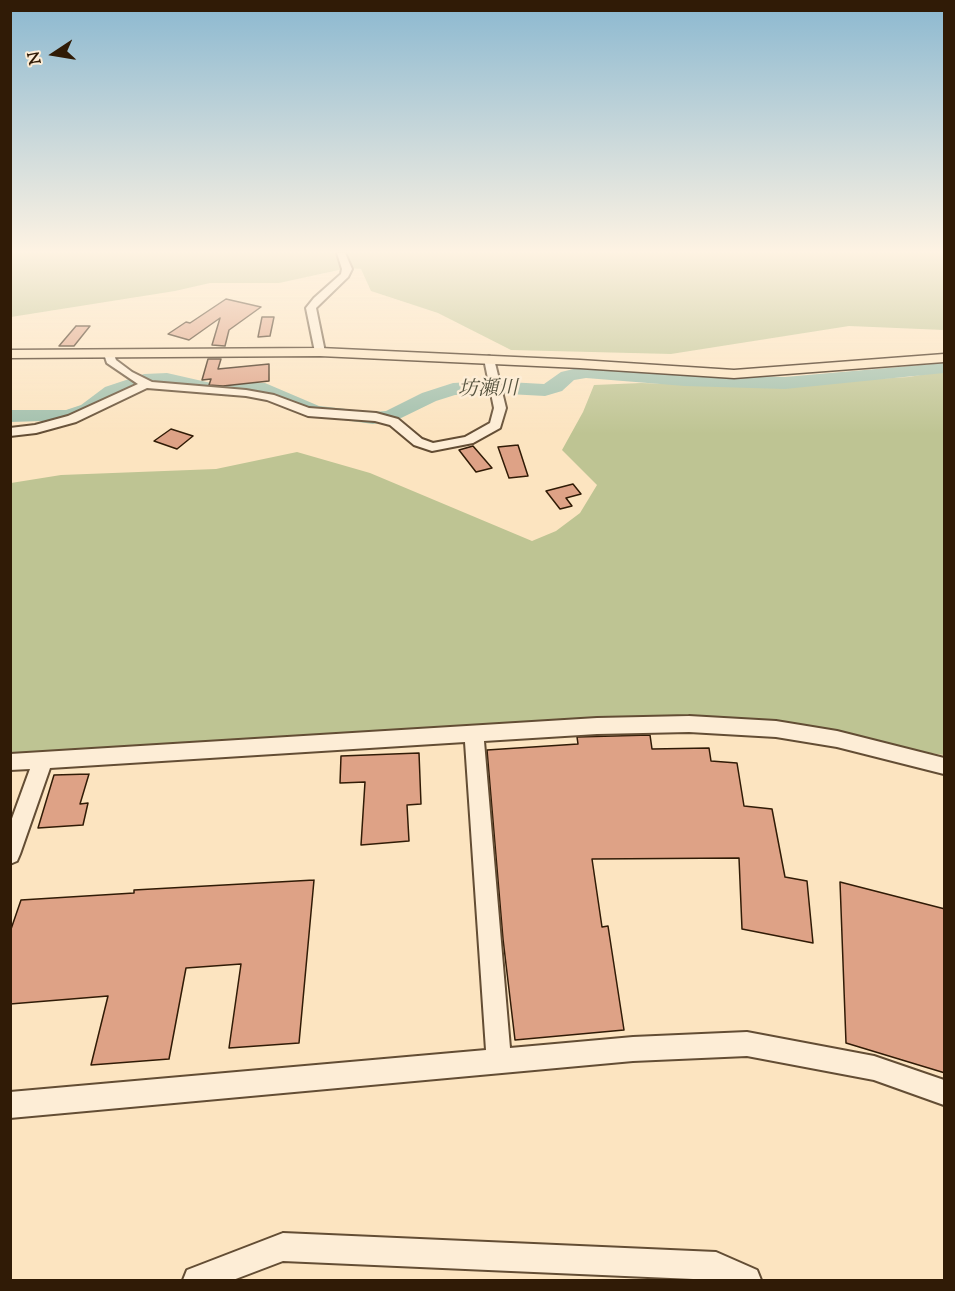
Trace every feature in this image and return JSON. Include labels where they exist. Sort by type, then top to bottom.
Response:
[{"type":"main road","points":[[10,354],[320,352],[734,374],[945,358]]},
{"type":"street","points":[[312,313],[320,352]]},
{"type":"street","points":[[109,354],[111,361],[146,384],[180,389],[254,394],[270,397],[308,412],[376,417],[394,422],[423,445],[440,447],[469,440],[487,432],[499,420],[498,392],[489,360]]},
{"type":"street","points":[[10,432],[36,429],[72,419],[146,384]]},
{"type":"street","points":[[10,762],[474,734],[690,724],[754,728],[837,740],[945,766]]},
{"type":"street","points":[[474,734],[499,1061]]},
{"type":"street","points":[[10,854],[43,760]]},
{"type":"street","points":[[10,1105],[633,1049],[747,1044],[874,1068],[945,1093]]},
{"type":"street","points":[[197,1281],[283,1247],[716,1266],[747,1281]]},
{"type":"green space","points":[[11,313],[35,313],[11,317]]},
{"type":"green space","points":[[438,313],[944,313],[944,330],[849,326],[671,354],[511,350]]},
{"type":"green space","points":[[944,371],[944,755],[822,737],[711,725],[11,762],[11,483],[61,475],[216,469],[297,452],[370,473],[532,541],[556,531],[580,513],[597,485],[562,450],[583,412],[594,385],[641,383],[788,388],[825,382],[909,377]]},
{"type":"building","points":[[205,313],[252,313],[229,330],[225,346],[212,345],[220,318],[189,340],[168,334],[186,322],[190,323]]},
{"type":"building","points":[[262,317],[274,317],[270,336],[258,337]]},
{"type":"building","points":[[76,326],[90,326],[74,346],[59,346]]},
{"type":"building","points":[[208,359],[221,359],[218,369],[269,364],[269,381],[223,386],[209,385],[211,379],[202,380]]},
{"type":"building","points":[[171,429],[193,436],[177,449],[154,441]]},
{"type":"building","points":[[518,445],[528,476],[509,478],[498,447]]},
{"type":"building","points":[[473,446],[492,468],[476,472],[459,450]]},
{"type":"building","points":[[573,484],[581,494],[566,498],[572,506],[560,509],[546,491]]},
{"type":"building","points":[[650,735],[652,749],[709,748],[711,761],[737,763],[744,806],[772,809],[785,877],[807,881],[813,943],[742,929],[739,858],[592,859],[602,927],[608,926],[624,1030],[515,1040],[503,939],[487,750],[578,744],[577,737]]},
{"type":"building","points":[[419,753],[421,804],[407,805],[409,841],[361,845],[365,782],[340,783],[341,756]]},
{"type":"building","points":[[89,774],[80,804],[88,803],[83,825],[38,828],[54,775]]},
{"type":"building","points":[[314,880],[299,1043],[229,1048],[241,964],[186,968],[169,1059],[91,1065],[108,996],[10,1004],[10,932],[21,900],[134,893],[134,890]]},
{"type":"building","points":[[840,882],[945,909],[945,1073],[846,1043]]},
{"type":"waterway","name":"坊瀬川","points":[[10,416],[68,416],[88,409],[112,391],[144,380],[167,379],[211,389],[265,389],[315,411],[373,418],[390,416],[429,397],[453,389],[490,387],[545,390],[555,387],[568,376],[586,372],[685,380],[785,383],[944,368]]}]
